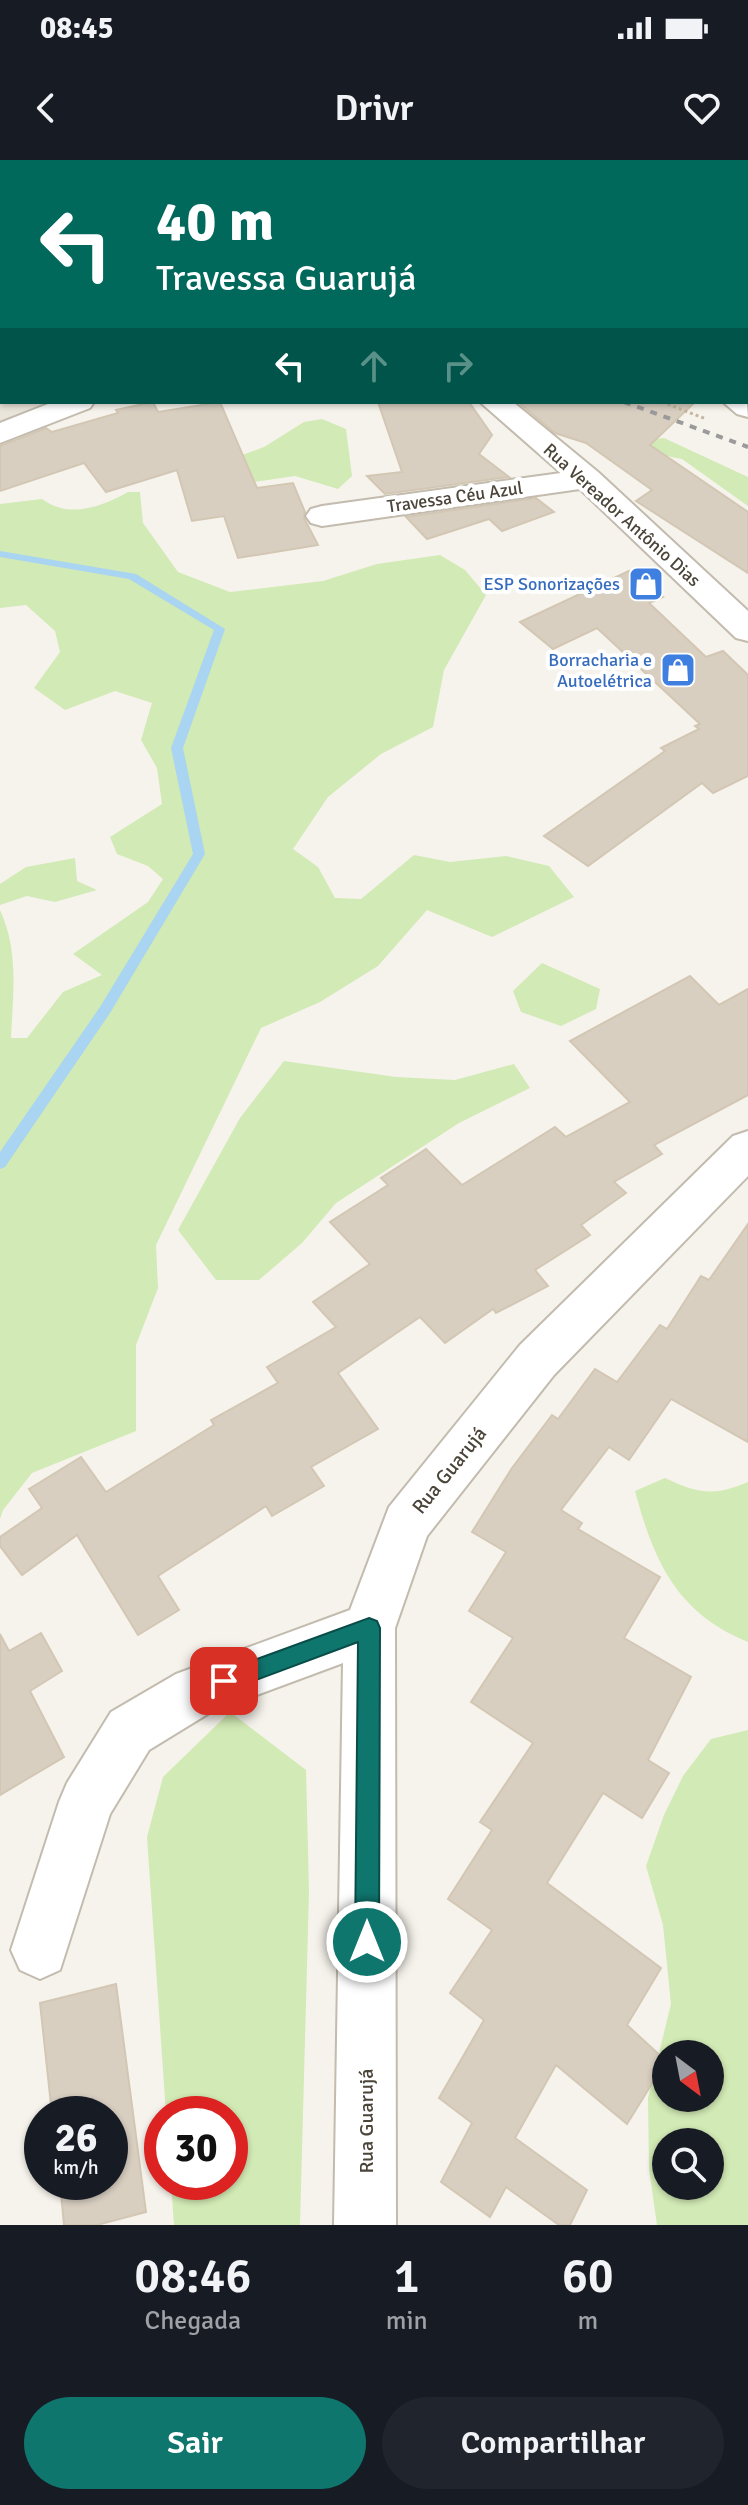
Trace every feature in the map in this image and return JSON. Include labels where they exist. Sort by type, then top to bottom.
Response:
[{"type":"street","points":[[0,434],[74,404]]},
{"type":"street","name":"Rua Vereador Antônio Dias","points":[[497,404],[587,479],[748,630]]},
{"type":"street","name":"Travessa Céu Azul","points":[[322,516],[587,479]]},
{"type":"street","name":"Rua Guarujá","points":[[365,2225],[369,1628],[407,1523],[537,1360],[748,1148]]},
{"type":"street","points":[[40,1950],[86,1802],[130,1731],[195,1692],[369,1628]]},
{"type":"shaded area","points":[[0,404],[74,404],[0,434]]},
{"type":"green space","points":[[322,419],[346,429],[352,476],[338,489],[295,476],[214,488],[220,463],[264,447],[304,422]]},
{"type":"green space","points":[[664,438],[748,477],[748,506],[682,459],[661,455],[619,466],[606,458],[642,441]]},
{"type":"green space","points":[[128,492],[140,492],[143,523],[178,572],[230,592],[323,581],[377,564],[440,555],[465,570],[486,595],[444,670],[433,727],[381,754],[328,797],[293,849],[318,867],[335,898],[361,899],[414,855],[450,862],[506,856],[549,866],[574,897],[492,937],[427,910],[378,966],[320,1002],[261,1028],[156,1245],[158,1288],[136,1345],[136,1431],[32,1473],[3,1510],[0,1519],[0,910],[12,957],[11,1038],[27,1038],[63,992],[102,975],[73,954],[148,902],[163,879],[148,866],[117,854],[110,837],[162,804],[157,768],[141,740],[152,703],[115,691],[65,710],[34,688],[60,652],[55,631],[26,605],[0,608],[0,504],[42,499],[63,508],[85,509]]},
{"type":"green space","points":[[75,858],[77,881],[97,890],[55,902],[27,896],[0,905],[0,884],[26,867]]},
{"type":"green space","points":[[542,963],[600,989],[596,1009],[561,1026],[521,1012],[513,991]]},
{"type":"green space","points":[[284,1061],[396,1077],[455,1080],[514,1064],[530,1088],[459,1123],[336,1203],[302,1243],[259,1280],[216,1280],[178,1230],[240,1118]]},
{"type":"green space","points":[[665,1478],[705,1491],[725,1490],[748,1482],[748,1642],[703,1616],[686,1600],[660,1562],[635,1491]]},
{"type":"green space","points":[[230,1712],[306,1770],[309,1891],[300,2225],[174,2225],[172,2200],[248,2200],[248,2096],[165,2096],[147,1837],[163,1777]]},
{"type":"green space","points":[[748,1730],[748,2225],[657,2225],[653,2200],[724,2200],[724,2128],[652,2128],[652,2190],[649,2169],[648,2098],[652,2082],[652,2112],[724,2112],[724,2040],[662,2040],[671,2004],[663,1925],[646,1866],[664,1815],[683,1776],[711,1739]]},
{"type":"building","points":[[144,404],[154,404],[158,412],[221,404],[257,488],[293,483],[305,512],[304,518],[318,545],[238,558],[224,516],[192,521],[177,470],[106,492],[84,463],[0,491],[0,446],[46,428],[52,432],[118,413],[116,410]]},
{"type":"building","points":[[379,404],[470,404],[492,435],[479,454],[509,477],[385,494],[367,476],[402,472]]},
{"type":"building","points":[[520,404],[693,404],[650,445],[748,512],[748,573],[636,501],[652,490],[586,443],[555,433]]},
{"type":"building","points":[[536,498],[554,512],[502,531],[489,519],[427,539],[406,517]]},
{"type":"building","points":[[629,571],[663,597],[649,603],[706,657],[723,651],[748,675],[748,776],[713,793],[702,783],[588,866],[544,836],[665,751],[661,748],[699,729],[695,726],[700,724],[597,628],[553,649],[520,622]]},
{"type":"building","points":[[690,976],[719,1005],[748,989],[748,1095],[654,1145],[662,1154],[614,1182],[626,1193],[581,1225],[590,1235],[535,1270],[548,1286],[496,1313],[493,1309],[445,1343],[420,1317],[338,1373],[378,1429],[311,1467],[324,1486],[272,1516],[266,1506],[158,1576],[179,1610],[138,1635],[77,1535],[22,1575],[0,1546],[0,1537],[42,1508],[29,1489],[81,1457],[106,1492],[214,1425],[211,1420],[278,1383],[267,1367],[336,1327],[313,1302],[370,1264],[330,1222],[388,1185],[381,1178],[426,1149],[462,1185],[555,1127],[566,1137],[630,1102],[570,1041]]},
{"type":"building","points":[[748,1224],[748,1442],[671,1399],[629,1460],[609,1447],[561,1510],[582,1523],[578,1529],[660,1577],[624,1638],[691,1677],[648,1760],[669,1773],[642,1818],[603,1793],[547,1883],[661,1968],[627,2025],[652,2048],[652,2084],[627,2124],[556,2065],[515,2138],[587,2190],[570,2225],[559,2225],[506,2187],[490,2217],[441,2182],[472,2123],[439,2098],[484,2020],[450,1993],[492,1930],[448,1899],[492,1830],[480,1822],[533,1743],[471,1702],[513,1638],[469,1611],[506,1552],[472,1532],[512,1468],[552,1415],[558,1419],[595,1369],[617,1382],[660,1325],[667,1329],[701,1276],[709,1280]]},
{"type":"building","points":[[41,1633],[62,1671],[30,1691],[64,1757],[0,1795],[0,1634],[9,1651]]},
{"type":"building","points":[[116,1984],[146,2212],[97,2225],[64,2225],[62,2200],[128,2200],[128,2096],[50,2096],[40,2003]]},
{"type":"waterway","points":[[0,554],[132,576],[220,629],[177,748],[199,854],[105,1010],[0,1163]]},
{"type":"railway","points":[[630,404],[748,447]]},
{"type":"place","name":"ESP Sonorizações","points":[[646,584]]},
{"type":"place","name":"Borracharia e Autoelétrica","points":[[678,670]]},
{"type":"route","points":[[224,1681],[369,1628],[367,1942]]}]
